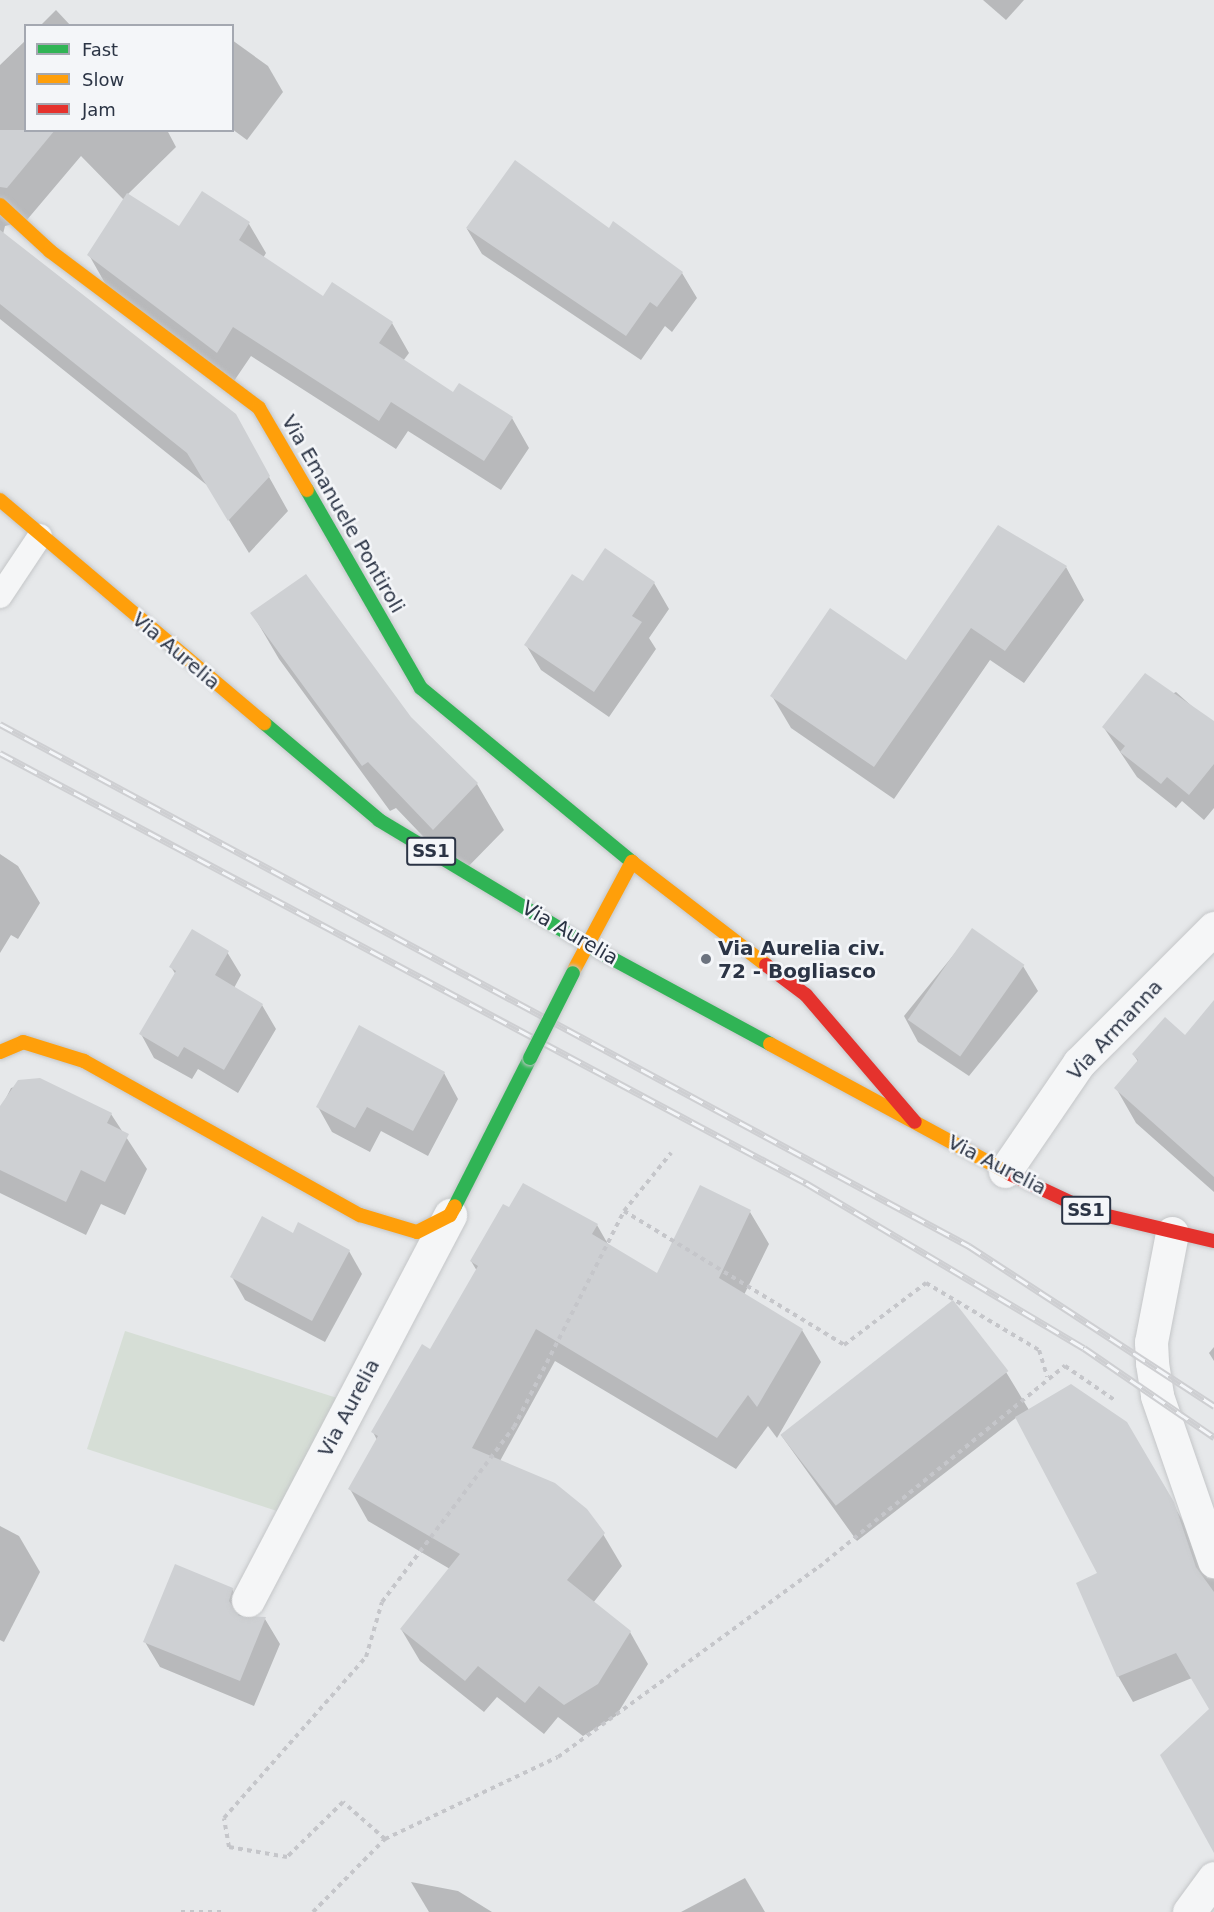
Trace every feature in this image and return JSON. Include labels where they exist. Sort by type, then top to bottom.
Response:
[{"type":"street","name":"Via Emanuele Pontiroli","points":[[0,205],[50,251],[259,408],[421,688],[632,862],[806,995],[916,1123]]},
{"type":"street","name":"Via Aurelia","points":[[0,500],[378,819],[587,945],[1005,1171],[1091,1212],[1172,1233],[1214,1241]]},
{"type":"street","points":[[587,945],[632,862]]},
{"type":"street","name":"Via Armanna","points":[[1005,1171],[1078,1063],[1214,928]]},
{"type":"street","name":"Via Aurelia","points":[[248,1600],[450,1215],[587,945]]},
{"type":"street","points":[[0,1052],[23,1042],[84,1061],[360,1215],[417,1232],[450,1215]]},
{"type":"street","points":[[1172,1233],[1150,1342],[1152,1363],[1157,1396],[1214,1561]]},
{"type":"street","points":[[1189,1912],[1214,1878]]},
{"type":"lane","points":[[0,596],[40,536]]},
{"type":"path","points":[[385,1839],[343,1802],[287,1857],[229,1847],[224,1818],[366,1657],[382,1602],[514,1427],[624,1211],[671,1153]]},
{"type":"path","points":[[624,1211],[844,1345],[926,1283],[1040,1350],[1047,1377]]},
{"type":"path","points":[[313,1912],[385,1839],[558,1757],[819,1567],[1047,1377],[1065,1366],[1123,1405]]},
{"type":"path","points":[[181,1912],[224,1912]]},
{"type":"shaded area","points":[[125,1331],[350,1402],[283,1513],[87,1449]]},
{"type":"building","points":[[0,130],[53,132],[7,188],[0,187]]},
{"type":"building","points":[[515,160],[609,228],[613,221],[683,272],[657,307],[650,302],[626,336],[466,228]]},
{"type":"building","points":[[202,191],[250,222],[239,240],[323,296],[332,282],[393,322],[379,343],[453,392],[459,383],[513,417],[484,461],[391,402],[379,421],[233,327],[217,353],[87,255],[127,193],[179,226]]},
{"type":"building","points":[[0,230],[236,414],[270,476],[228,521],[187,453],[0,304]]},
{"type":"building","points":[[998,525],[1067,566],[1005,651],[971,628],[874,767],[770,696],[830,608],[906,660]]},
{"type":"building","points":[[605,548],[655,582],[632,616],[642,622],[594,692],[524,645],[572,574],[583,581]]},
{"type":"building","points":[[306,574],[411,717],[478,783],[433,830],[368,762],[362,766],[250,613]]},
{"type":"building","points":[[1145,673],[1214,721],[1214,764],[1189,795],[1167,777],[1161,784],[1120,752],[1125,746],[1102,727]]},
{"type":"building","points":[[972,928],[1024,965],[960,1056],[908,1020]]},
{"type":"building","points":[[192,929],[229,951],[215,975],[263,1004],[224,1070],[184,1047],[178,1057],[139,1034],[176,971],[169,967]]},
{"type":"building","points":[[1214,1000],[1214,1177],[1114,1088],[1138,1060],[1132,1054],[1165,1017],[1185,1035]]},
{"type":"building","points":[[359,1025],[445,1072],[413,1131],[367,1107],[355,1128],[316,1107]]},
{"type":"building","points":[[40,1078],[112,1113],[107,1123],[129,1134],[105,1182],[81,1170],[66,1202],[0,1170],[0,1106],[18,1080]]},
{"type":"building","points":[[523,1183],[598,1224],[592,1234],[657,1273],[700,1185],[751,1210],[719,1278],[803,1329],[757,1407],[748,1395],[717,1438],[536,1329],[472,1448],[555,1483],[587,1509],[605,1533],[567,1580],[631,1631],[598,1684],[564,1705],[539,1686],[525,1703],[478,1666],[465,1681],[400,1629],[460,1554],[348,1489],[378,1436],[371,1432],[422,1344],[430,1349],[478,1266],[470,1261],[503,1204],[509,1207]]},
{"type":"building","points":[[262,1216],[293,1233],[298,1222],[350,1250],[312,1321],[230,1277]]},
{"type":"building","points":[[953,1300],[1008,1371],[836,1506],[780,1435]]},
{"type":"building","points":[[1071,1384],[1127,1422],[1174,1502],[1196,1567],[1214,1592],[1214,1853],[1160,1755],[1209,1709],[1176,1653],[1117,1677],[1076,1583],[1097,1573],[1015,1417]]},
{"type":"building","points":[[175,1564],[233,1588],[229,1601],[239,1616],[266,1617],[240,1681],[143,1642]]},
{"type":"railway","points":[[0,724],[969,1246],[1214,1406]]},
{"type":"railway","points":[[0,753],[806,1183],[1084,1348],[1214,1437]]},
{"type":"traffic: fast","points":[[307,490],[421,688],[632,862]]},
{"type":"traffic: fast","points":[[264,723],[379,820],[587,945],[770,1044]]},
{"type":"traffic: fast","points":[[530,1058],[573,973]]},
{"type":"traffic: fast","points":[[455,1206],[530,1058]]},
{"type":"traffic: slow","points":[[0,205],[50,251],[259,408],[307,490]]},
{"type":"traffic: slow","points":[[0,500],[264,723]]},
{"type":"traffic: slow","points":[[574,970],[632,862],[766,965]]},
{"type":"traffic: slow","points":[[0,1052],[23,1042],[84,1061],[360,1215],[417,1232],[450,1215],[455,1206]]},
{"type":"traffic: slow","points":[[770,1044],[1010,1174]]},
{"type":"traffic: jam","points":[[766,965],[806,995],[915,1122]]},
{"type":"traffic: jam","points":[[1010,1174],[1091,1212],[1214,1241]]},
{"type":"place","name":"Via Aurelia civ. 72 - Bogliasco","points":[[706,959]]}]
